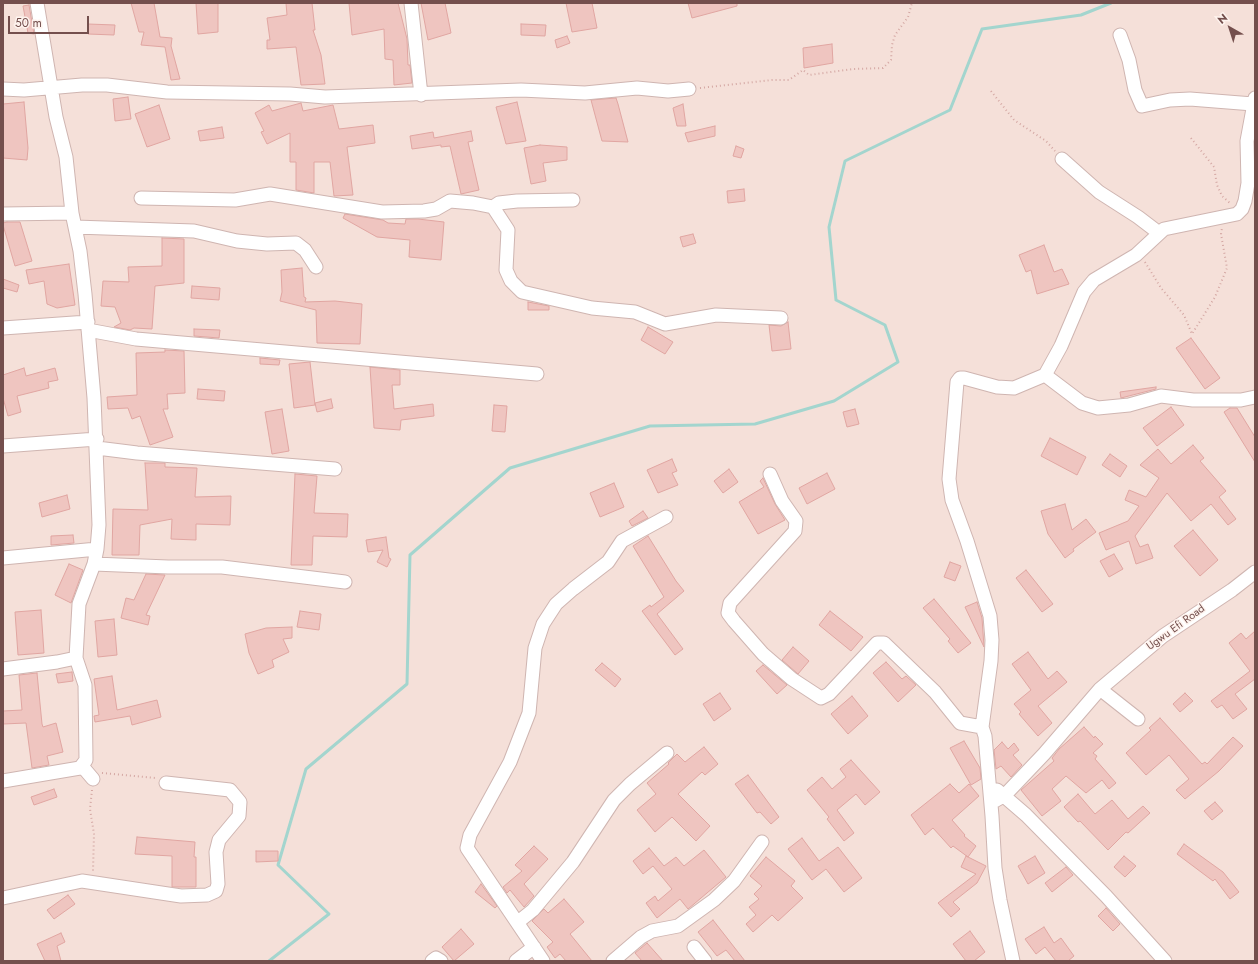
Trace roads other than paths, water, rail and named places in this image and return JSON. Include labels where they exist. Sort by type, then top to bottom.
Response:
[{"type":"street","points":[[3,781],[80,768],[86,760],[85,686],[76,658],[79,604],[94,564],[97,549],[99,518],[97,444],[88,326],[80,251],[72,213],[66,157],[51,88],[37,3]]},
{"type":"street","points":[[411,3],[421,95]]},
{"type":"street","points":[[1013,961],[995,868],[985,736],[982,728],[986,708],[992,640],[989,610],[950,492],[949,474],[956,387],[958,380],[964,378],[990,386],[1014,388],[1045,375],[1061,346],[1088,287],[1102,274],[1139,252],[1159,233],[1169,228],[1225,217],[1239,212],[1245,201],[1251,175],[1247,141],[1254,101],[1190,99],[1170,100],[1142,106],[1135,90],[1130,60],[1120,36]]},
{"type":"street","points":[[3,89],[24,90],[82,85],[107,85],[167,92],[290,94],[325,97],[421,95],[521,90],[585,93],[637,88],[668,91],[689,89]]},
{"type":"street","points":[[1062,159],[1099,192],[1138,217],[1159,233]]},
{"type":"street","points":[[141,198],[235,200],[270,194],[373,211],[424,211],[436,209],[450,201],[492,207],[499,203],[517,201],[573,200]]},
{"type":"street","points":[[492,207],[508,230],[506,270],[511,281],[522,292],[592,308],[635,312],[665,324],[716,315],[781,318]]},
{"type":"street","points":[[3,214],[72,213]]},
{"type":"street","points":[[75,227],[194,231],[237,241],[267,244],[296,243],[305,250],[316,267]]},
{"type":"street","points":[[3,328],[88,326],[136,339],[537,374]]},
{"type":"street","points":[[1045,375],[1082,403],[1098,408],[1136,403],[1161,396],[1193,400],[1242,400],[1255,397]]},
{"type":"street","points":[[3,446],[97,444],[136,453],[335,469]]},
{"type":"street","points":[[770,474],[782,501],[796,521],[795,531],[730,603],[728,613],[734,622],[763,654],[792,679],[821,698],[829,694],[877,643],[884,643],[935,692],[960,723],[982,728]]},
{"type":"street","points":[[543,961],[467,848],[470,835],[510,762],[529,713],[535,648],[543,624],[556,604],[608,562],[622,541],[666,517]]},
{"type":"street","points":[[3,558],[97,549]]},
{"type":"street","points":[[94,564],[222,567],[345,582]]},
{"type":"street","name":"Ugwu Efi Road","points":[[991,803],[1005,795],[1059,738],[1100,689],[1157,641],[1232,590],[1255,572]]},
{"type":"street","points":[[3,669],[76,658]]},
{"type":"street","points":[[1100,689],[1138,719]]},
{"type":"street","points":[[518,922],[533,910],[568,867],[614,800],[630,784],[667,753]]},
{"type":"street","points":[[82,766],[93,779]]},
{"type":"street","points":[[989,782],[1005,795],[1106,896],[1165,961]]},
{"type":"street","points":[[3,898],[82,881],[181,896],[207,895],[216,891],[218,884],[216,852],[219,840],[239,816],[240,802],[230,790],[166,783]]},
{"type":"street","points":[[613,961],[641,936],[652,931],[678,926],[714,900],[734,881],[762,842]]},
{"type":"street","points":[[516,961],[534,947]]},
{"type":"street","points":[[694,947],[705,961]]},
{"type":"street","points":[[432,961],[436,958],[441,961]]},
{"type":"waterway","points":[[269,961],[329,914],[278,865],[306,769],[407,684],[410,555],[510,468],[650,426],[755,424],[834,401],[898,362],[885,325],[836,300],[829,227],[845,161],[950,110],[982,29],[1081,15],[1111,3]]}]
